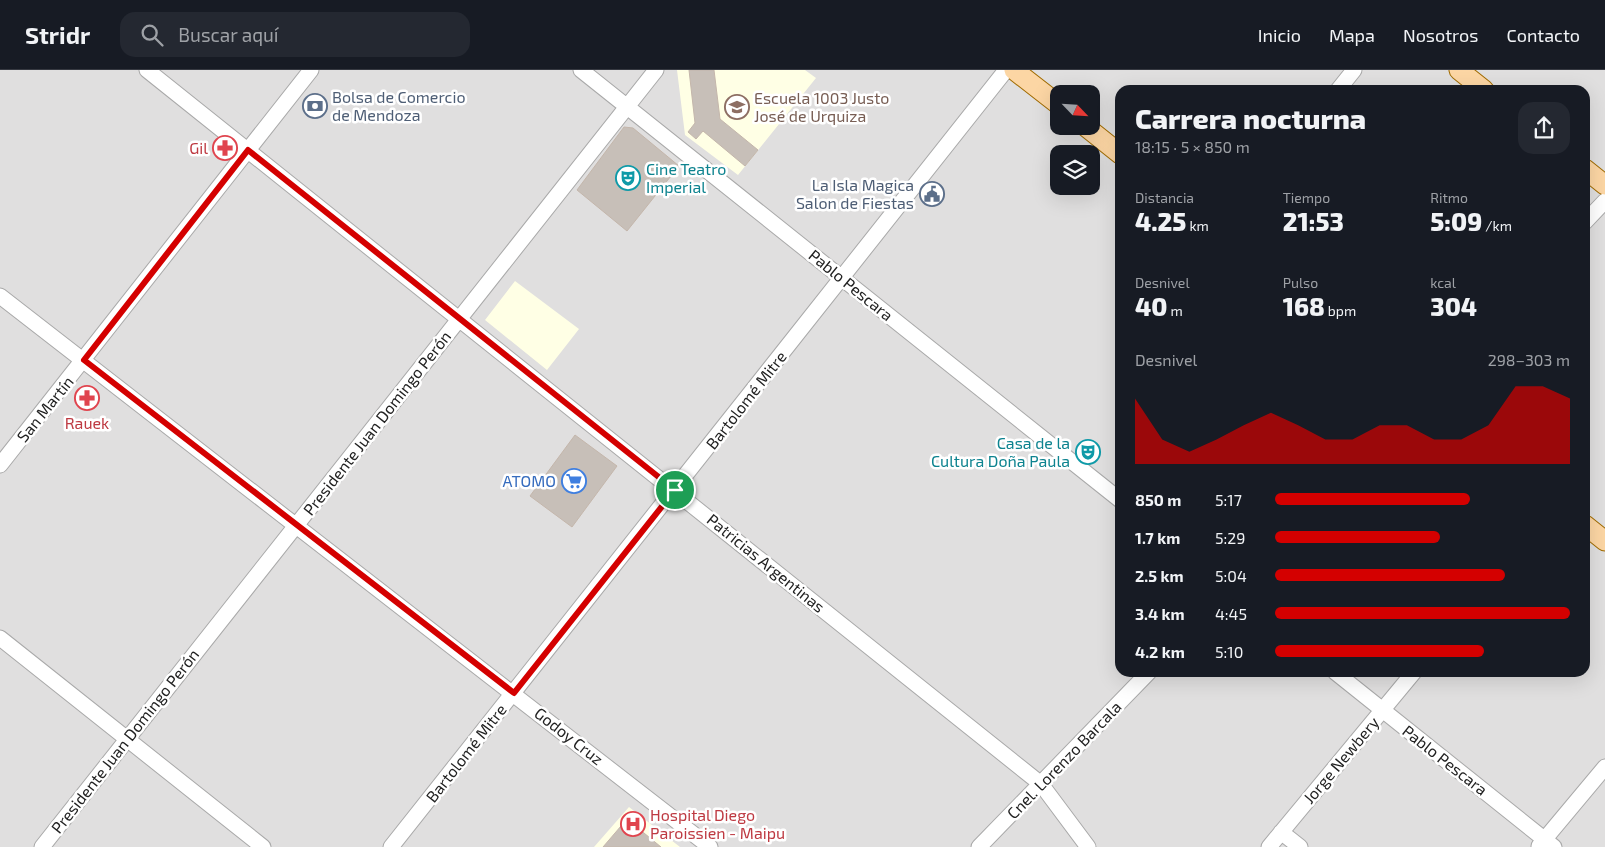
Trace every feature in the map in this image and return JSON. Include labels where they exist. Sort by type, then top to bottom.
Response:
[{"type":"main road","points":[[1014,70],[1050,98]]},
{"type":"main road","points":[[1459,70],[1478,85]]},
{"type":"main road","points":[[1096,135],[1115,150]]},
{"type":"main road","points":[[1590,173],[1605,185]]},
{"type":"main road","points":[[1590,529],[1605,541]]},
{"type":"street","name":"Patricias Argentinas","points":[[147,70],[675,490],[1040,784],[1088,847]]},
{"type":"street","name":"San Martín","points":[[0,466],[311,70]]},
{"type":"street","name":"Pablo Pescara","points":[[581,70],[1115,496]]},
{"type":"street","name":"Presidente Juan Domingo Perón","points":[[42,847],[126,738],[656,70]]},
{"type":"street","name":"Bartolomé Mitre","points":[[391,847],[1006,70]]},
{"type":"street","points":[[1342,85],[1354,70]]},
{"type":"street","points":[[1590,217],[1605,201]]},
{"type":"street","name":"Godoy Cruz","points":[[0,296],[710,847]]},
{"type":"street","points":[[0,638],[263,847]]},
{"type":"street","name":"Cnel. Lorenzo Barcala","points":[[979,847],[1144,677]]},
{"type":"street","name":"Pablo Pescara","points":[[1341,677],[1546,844]]},
{"type":"street","name":"Jorge Newbery","points":[[1269,847],[1410,677]]},
{"type":"street","points":[[1546,844],[1605,767]]},
{"type":"street","points":[[1281,832],[1300,847]]},
{"type":"shaded area","points":[[0,70],[1605,70],[1605,847],[0,847]]},
{"type":"shaded area","name":"Escuela 1003 Justo José de Urquiza","points":[[677,70],[805,70],[816,78],[738,175],[685,135]]},
{"type":"shaded area","points":[[515,281],[579,329],[547,370],[485,320]]},
{"type":"shaded area","name":"Hospital Diego Paroissien - Maipu","points":[[629,807],[680,847],[594,847]]},
{"type":"building","points":[[689,70],[714,70],[720,119],[758,150],[745,166],[703,131],[696,139],[688,132],[695,123]]},
{"type":"building","name":"Cine Teatro Imperial","points":[[624,127],[633,128],[679,166],[627,231],[577,190]]},
{"type":"building","name":"ATOMO","points":[[575,435],[617,466],[572,527],[530,496]]},
{"type":"building","points":[[627,819],[661,847],[603,847]]},
{"type":"place","name":"Bolsa de Comercio de Mendoza","points":[[315,106]]},
{"type":"place","name":"Escuela 1003 Justo José de Urquiza","points":[[737,107]]},
{"type":"place","name":"Gil","points":[[225,148]]},
{"type":"place","name":"Cine Teatro Imperial","points":[[628,178]]},
{"type":"place","name":"La Isla Magica Salon de Fiestas","points":[[932,194]]},
{"type":"place","name":"Rauek","points":[[87,398]]},
{"type":"place","name":"Casa de la Cultura Doña Paula","points":[[1088,452]]},
{"type":"place","name":"ATOMO","points":[[574,481]]},
{"type":"place","name":"Hospital Diego Paroissien - Maipu","points":[[633,824]]},
{"type":"route","points":[[248,150],[675,490],[514,693],[84,360],[248,150]]}]
